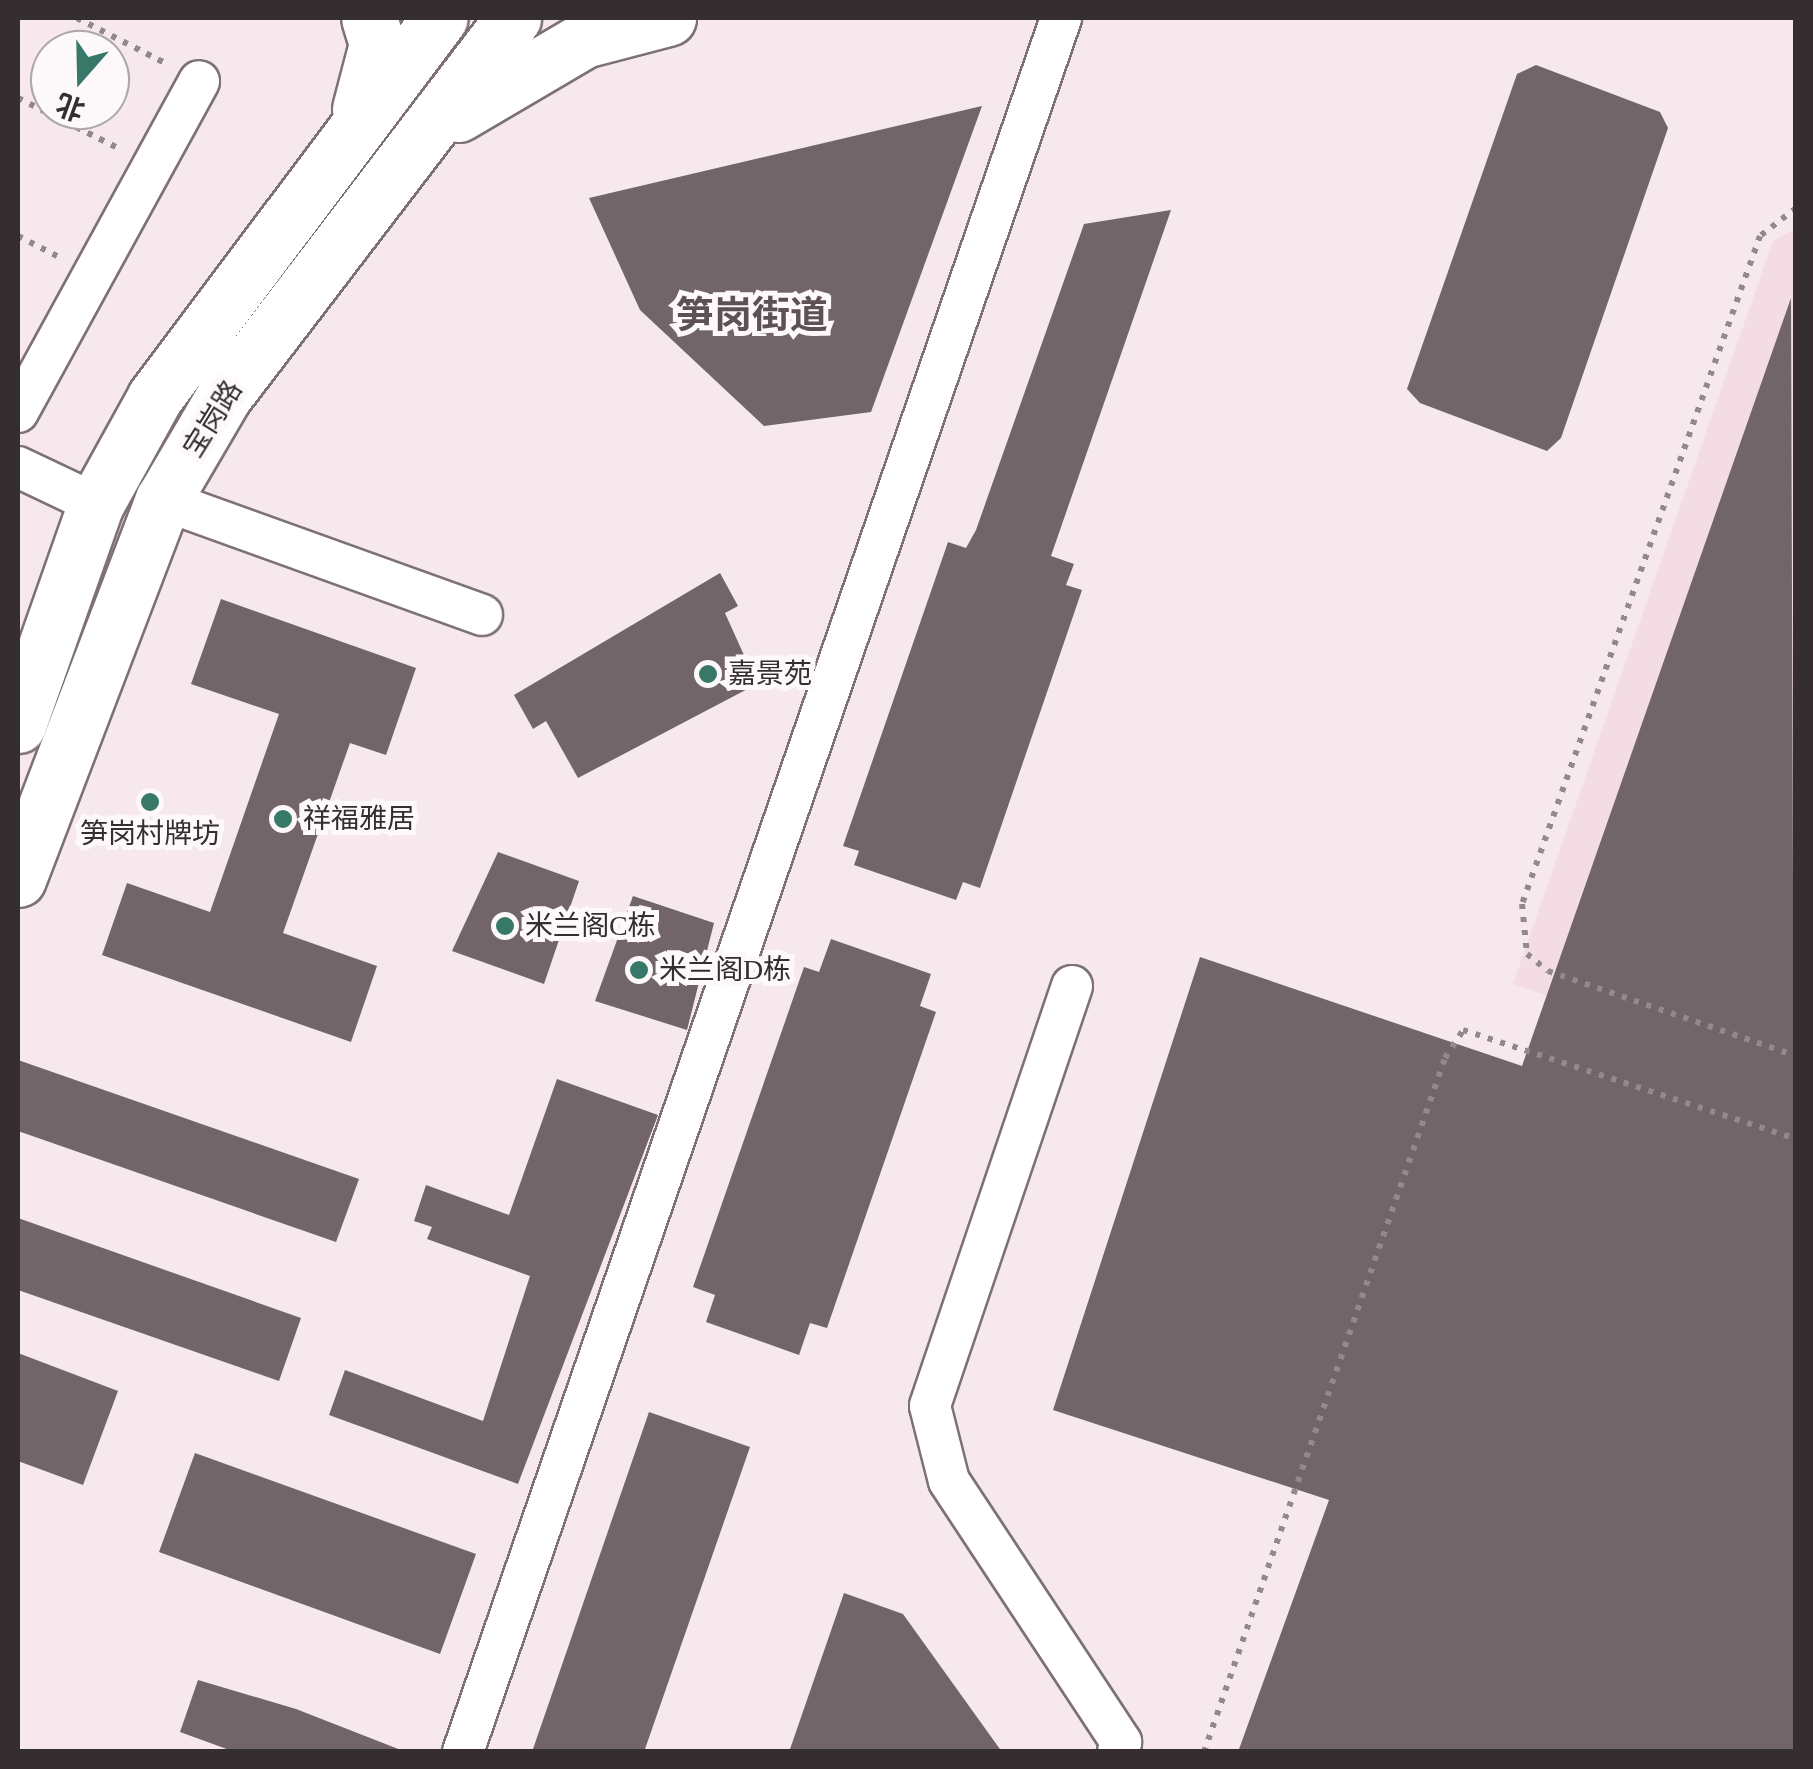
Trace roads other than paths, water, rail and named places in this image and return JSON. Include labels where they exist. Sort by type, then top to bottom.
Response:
[{"type":"main road","points":[[352,131],[377,44],[369,18]]},
{"type":"main road","name":"宝岗路","points":[[18,725],[96,504],[156,396],[440,18]]},
{"type":"main road","name":"宝岗路","points":[[18,880],[163,500],[224,396],[513,18]]},
{"type":"main road","points":[[412,148],[511,75],[584,40],[668,18]]},
{"type":"street","points":[[463,1752],[1061,18]]},
{"type":"street","points":[[18,412],[199,81]]},
{"type":"street","points":[[18,467],[96,504]]},
{"type":"street","points":[[163,500],[482,615]]},
{"type":"street","points":[[1072,986],[930,1406],[949,1482],[1125,1748]]},
{"type":"place","name":"嘉景苑","points":[[708,674]]},
{"type":"place","name":"笋岗村牌坊","points":[[150,802]]},
{"type":"place","name":"祥福雅居","points":[[283,819]]},
{"type":"place","name":"米兰阁C栋","points":[[505,926]]},
{"type":"place","name":"米兰阁D栋","points":[[639,970]]},
{"type":"district","name":"笋岗街道","points":[[752,316]]}]
